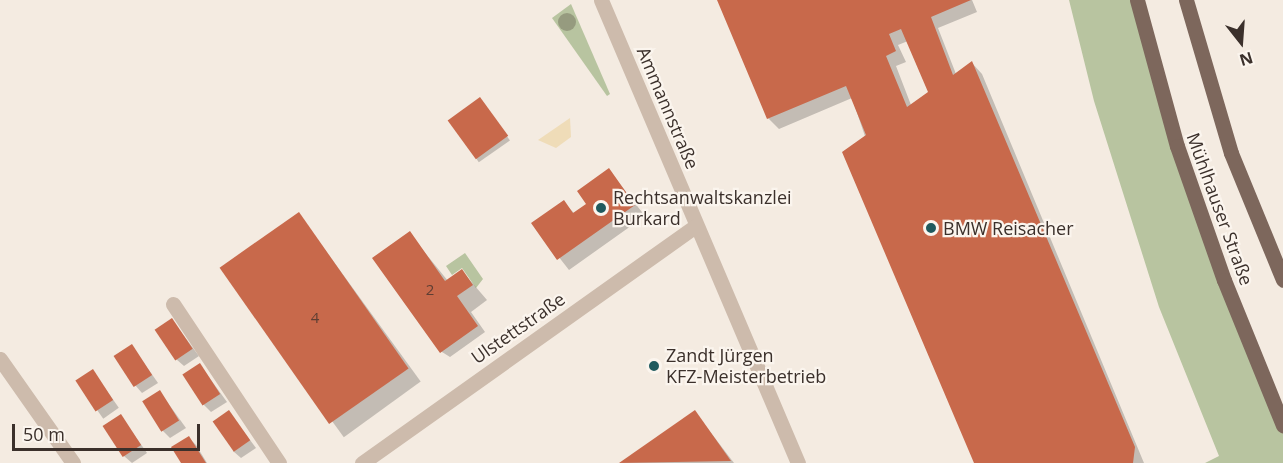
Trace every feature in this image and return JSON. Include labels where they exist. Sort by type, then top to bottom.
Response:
[{"type":"main road","name":"Mühlhauser Straße","points":[[1137,0],[1177,147],[1224,280],[1283,425]]},
{"type":"main road","name":"Mühlhauser Straße","points":[[1186,0],[1231,153],[1283,280]]},
{"type":"street","name":"Ammannstraße","points":[[601,0],[798,463]]},
{"type":"street","name":"Ulstettstraße","points":[[362,463],[696,226]]},
{"type":"street","points":[[173,304],[279,463]]},
{"type":"street","points":[[0,358],[73,463]]},
{"type":"green space","points":[[1069,0],[1137,0],[1163,105],[1283,425],[1283,463],[1205,463],[1219,456],[1159,307],[1094,101]]},
{"type":"green space","points":[[571,4],[610,94],[607,96],[552,18]]},
{"type":"green space","points":[[465,253],[483,279],[476,288],[462,268],[452,275],[446,266]]},
{"type":"sand","points":[[570,118],[571,137],[556,148],[538,140]]},
{"type":"building","points":[[717,0],[971,0],[931,17],[953,75],[972,61],[1135,447],[1133,463],[974,463],[842,152],[866,135],[846,86],[767,119]],"holes":[[[901,29],[928,92],[907,107],[886,56],[896,51],[889,34]]]},
{"type":"building","points":[[480,97],[508,136],[476,159],[448,121]]},
{"type":"building","points":[[609,168],[635,205],[557,260],[531,223],[564,200],[573,213],[586,204],[577,191]]},
{"type":"building","points":[[299,212],[409,368],[329,424],[220,268]]},
{"type":"building","points":[[410,231],[445,281],[462,269],[473,285],[457,296],[478,326],[440,353],[372,258]]},
{"type":"building","points":[[172,318],[193,349],[175,360],[155,330]]},
{"type":"building","points":[[132,344],[152,375],[134,387],[114,356]]},
{"type":"building","points":[[200,363],[220,394],[203,405],[182,374]]},
{"type":"building","points":[[93,369],[113,400],[96,411],[75,380]]},
{"type":"building","points":[[160,390],[179,421],[161,432],[142,401]]},
{"type":"building","points":[[229,410],[250,440],[234,452],[213,421]]},
{"type":"building","points":[[695,410],[731,461],[619,463]]},
{"type":"building","points":[[121,414],[141,445],[123,457],[103,426]]},
{"type":"building","points":[[189,436],[206,463],[181,463],[171,447]]},
{"type":"place","name":"Rechtsanwaltskanzlei Burkard","points":[[601,208]]},
{"type":"place","name":"BMW Reisacher","points":[[931,228]]},
{"type":"place","name":"Zandt Jürgen KFZ-Meisterbetrieb","points":[[654,366]]}]
